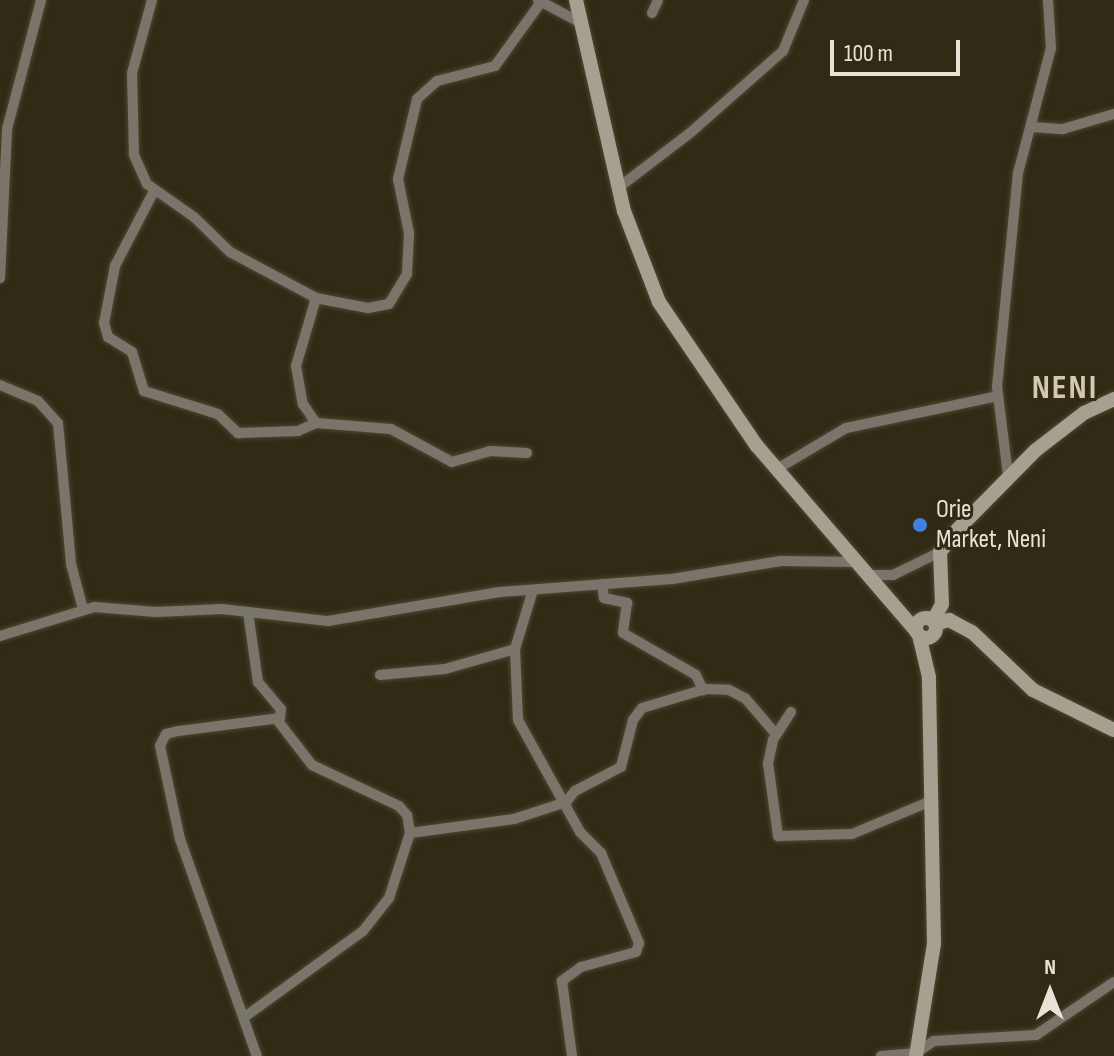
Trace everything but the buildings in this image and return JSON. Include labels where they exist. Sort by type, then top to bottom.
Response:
[{"type":"street","points":[[0,278],[7,129],[41,0]]},
{"type":"street","points":[[152,0],[132,73],[134,155],[154,191],[194,217],[230,252],[316,298],[368,308],[396,298],[410,254],[398,179],[417,99],[437,81],[495,66],[540,1],[579,22]]},
{"type":"street","points":[[576,0],[618,188],[659,302],[698,364],[777,469],[902,610],[927,627]]},
{"type":"street","points":[[652,13],[658,0]]},
{"type":"street","points":[[618,188],[690,133],[783,51],[804,0]]},
{"type":"street","points":[[1008,475],[998,396],[1018,173],[1051,48],[1048,0]]},
{"type":"street","points":[[1032,127],[1063,129],[1114,114]]},
{"type":"street","points":[[154,191],[115,266],[104,323],[108,337],[132,352],[144,391],[218,414],[238,433],[298,431],[316,423],[391,429],[452,462],[490,451],[527,453]]},
{"type":"street","points":[[316,298],[296,366],[303,404],[316,423]]},
{"type":"street","points":[[0,385],[38,401],[58,423],[71,564],[83,609]]},
{"type":"street","points":[[777,469],[846,428],[998,396]]},
{"type":"street","points":[[873,575],[893,575],[940,552],[1008,475],[1061,430],[1114,399]]},
{"type":"street","points":[[916,1055],[934,944],[927,627],[942,604],[940,552]]},
{"type":"street","points":[[0,636],[33,630],[83,609],[248,612],[328,621],[500,592],[532,593],[672,579],[781,561],[861,562]]},
{"type":"street","points":[[602,584],[604,598],[627,603],[623,633],[696,675],[703,690]]},
{"type":"street","points":[[532,593],[515,649],[522,730],[566,802],[580,832],[601,853],[639,943],[636,952],[581,967],[562,981],[572,1056]]},
{"type":"street","points":[[248,612],[258,682],[281,709],[278,721]]},
{"type":"street","points":[[927,627],[949,620],[972,632],[1033,690],[1114,730]]},
{"type":"street","points":[[380,675],[445,669],[515,649]]},
{"type":"street","points":[[410,833],[514,819],[566,802],[575,791],[621,767],[633,720],[642,708],[703,690],[729,690],[745,698],[776,734]]},
{"type":"street","points":[[791,712],[776,734],[768,763],[778,836],[852,834],[931,801]]},
{"type":"street","points":[[246,1016],[363,931],[389,898],[410,833],[407,815],[399,806],[312,765],[278,721]]},
{"type":"street","points":[[257,1056],[246,1016],[180,839],[160,746],[166,734],[178,731],[278,721]]},
{"type":"street","points":[[881,1056],[916,1055],[934,1041],[1036,1035],[1114,982]]},
{"type":"place","name":"Orie Market, Neni","points":[[920,525]]},
{"type":"district","name":"NENI","points":[[1065,388]]}]
